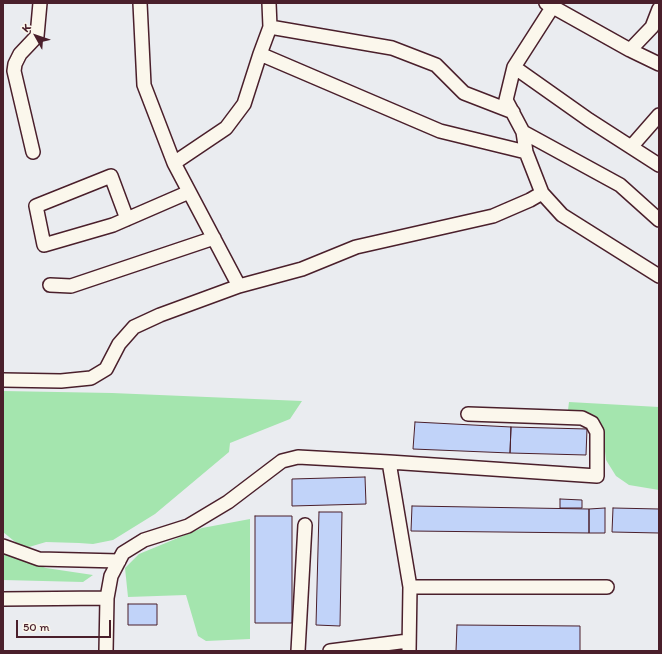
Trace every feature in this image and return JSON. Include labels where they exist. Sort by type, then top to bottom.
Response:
[{"type":"street","points":[[33,152],[14,71],[15,64],[20,54],[36,36],[40,3]]},
{"type":"street","points":[[140,3],[144,85],[174,163],[239,286]]},
{"type":"street","points":[[174,163],[226,128],[244,104],[270,27],[269,3]]},
{"type":"street","points":[[659,64],[630,50],[551,4],[514,67],[506,100],[523,132],[526,152],[542,193],[562,215],[659,276]]},
{"type":"street","points":[[630,50],[652,27],[659,9]]},
{"type":"street","points":[[270,27],[392,48],[436,65],[464,93],[513,112]]},
{"type":"street","points":[[260,54],[440,131],[526,152]]},
{"type":"street","points":[[514,67],[589,120],[659,165]]},
{"type":"street","points":[[631,147],[659,115]]},
{"type":"street","points":[[523,132],[620,185],[659,220]]},
{"type":"street","points":[[127,218],[111,176],[36,206],[44,245],[113,225],[189,192]]},
{"type":"street","points":[[3,380],[61,381],[91,378],[106,369],[120,344],[134,327],[160,315],[239,286],[302,269],[356,247],[493,216],[530,200],[542,193]]},
{"type":"street","points":[[50,285],[71,286],[214,238]]},
{"type":"street","points":[[106,651],[107,598],[110,576],[123,553],[144,540],[188,526],[228,502],[282,461],[298,457],[597,476],[597,432],[592,423],[582,418],[468,414]]},
{"type":"street","points":[[330,651],[408,646],[410,586],[389,462]]},
{"type":"street","points":[[298,651],[305,525]]},
{"type":"street","points":[[3,546],[39,559],[119,561]]},
{"type":"street","points":[[410,586],[607,587]]},
{"type":"street","points":[[3,599],[107,598]]},
{"type":"green space","points":[[3,391],[112,393],[302,401],[290,419],[230,443],[229,452],[155,514],[113,540],[93,544],[46,542],[29,547],[19,545],[3,532]]},
{"type":"green space","points":[[569,402],[659,407],[659,490],[629,485],[616,476],[606,460],[602,425],[594,415],[568,410]]},
{"type":"green space","points":[[250,519],[250,639],[206,641],[198,636],[186,595],[128,597],[125,568],[139,554],[202,528]]},
{"type":"green space","points":[[3,553],[46,568],[93,575],[83,582],[3,580]]},
{"type":"building","points":[[415,422],[511,427],[510,453],[413,449]]},
{"type":"building","points":[[511,427],[587,429],[586,455],[510,453]]},
{"type":"building","points":[[365,477],[366,504],[292,506],[292,479]]},
{"type":"building","points":[[560,499],[582,500],[582,508],[560,508]]},
{"type":"building","points":[[412,506],[589,509],[589,533],[411,531]]},
{"type":"building","points":[[605,508],[605,533],[589,533],[589,509]]},
{"type":"building","points":[[613,508],[659,509],[659,533],[612,532]]},
{"type":"building","points":[[319,512],[342,512],[340,626],[316,625]]},
{"type":"building","points":[[255,516],[292,516],[292,623],[255,623]]},
{"type":"building","points":[[128,604],[157,604],[157,625],[128,625]]},
{"type":"building","points":[[457,625],[580,626],[580,651],[456,651]]}]
